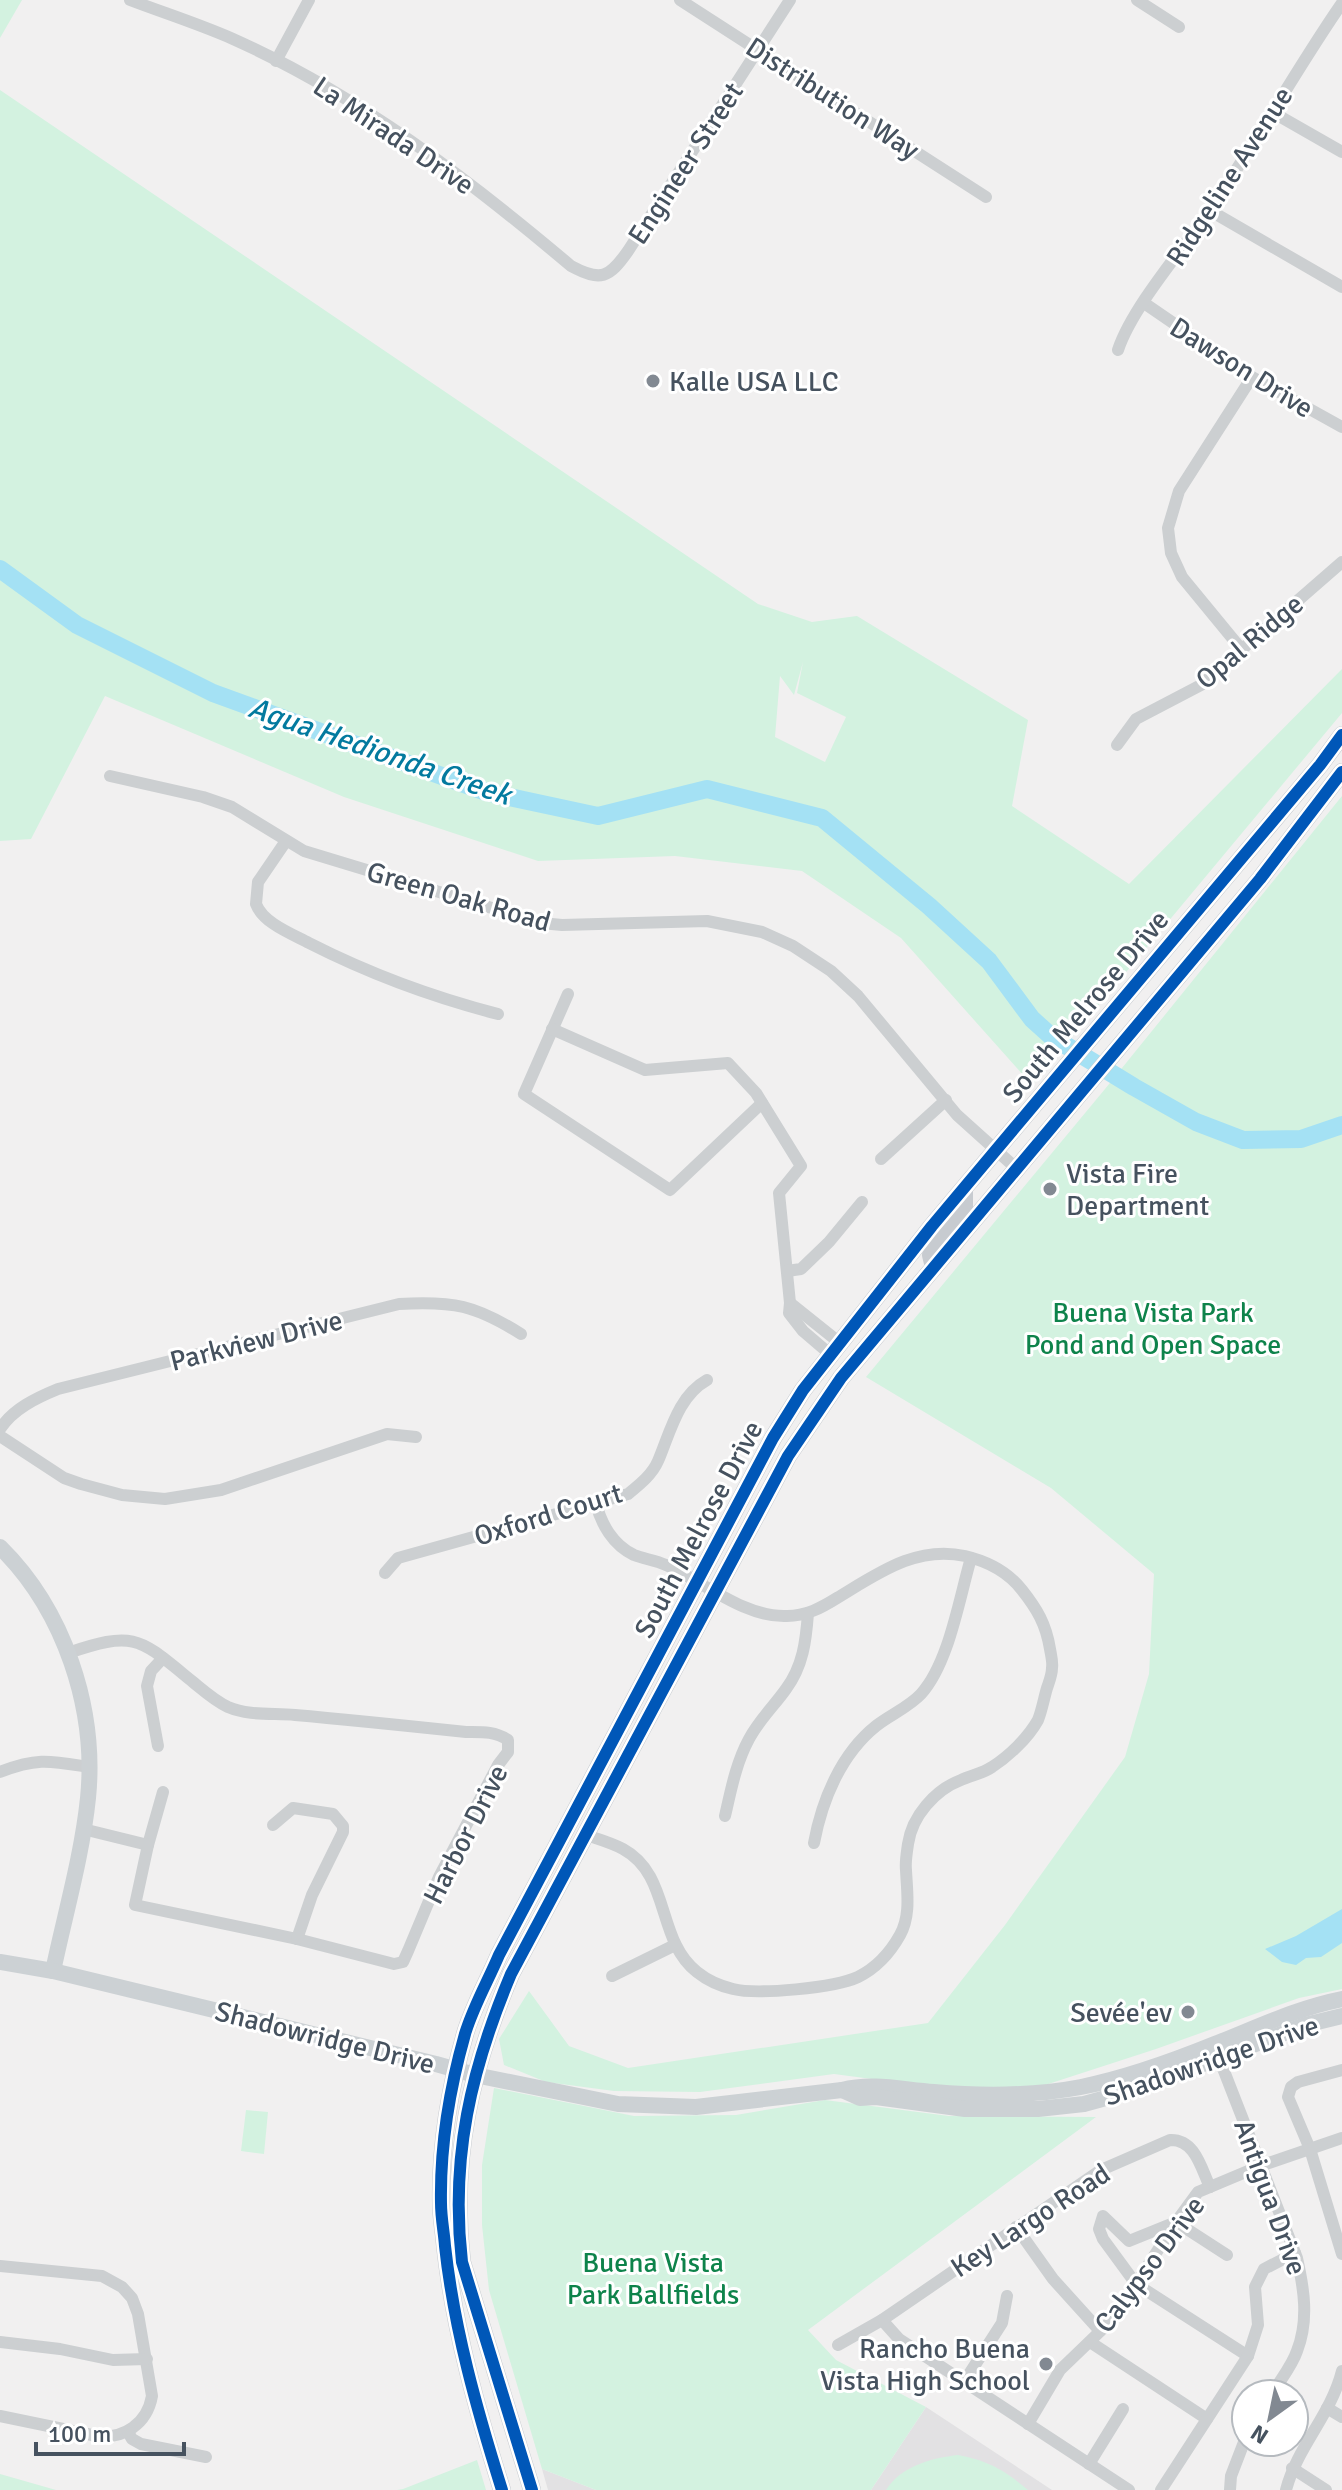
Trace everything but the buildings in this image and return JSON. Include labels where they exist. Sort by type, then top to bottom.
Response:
[{"type":"main road","name":"South Melrose Drive","points":[[532,2490],[462,2262],[459,2234],[466,2030],[499,1955],[695,1582],[773,1438],[803,1390],[995,1151],[1342,735]]},
{"type":"main road","name":"South Melrose Drive","points":[[502,2490],[482,2427],[457,2324],[441,2204],[444,2154],[465,2073],[511,1974],[788,1456],[814,1415],[841,1378],[1260,879],[1342,772]]},
{"type":"main road","points":[[934,1268],[931,1255],[964,1207],[964,1189]]},
{"type":"street","name":"La Mirada Drive","points":[[130,0],[234,39],[365,108],[481,192],[571,266],[598,277]]},
{"type":"street","points":[[276,61],[309,0]]},
{"type":"street","name":"Distribution Way","points":[[680,0],[986,197]]},
{"type":"street","name":"Engineer Street","points":[[598,277],[618,265],[628,251],[790,0]]},
{"type":"street","points":[[1137,0],[1179,27]]},
{"type":"street","name":"Ridgeline Avenue","points":[[1118,350],[1144,303],[1340,10]]},
{"type":"street","points":[[1272,112],[1342,152]]},
{"type":"street","points":[[1209,210],[1342,287]]},
{"type":"street","name":"Dawson Drive","points":[[1144,303],[1252,377],[1342,427]]},
{"type":"street","points":[[1242,650],[1182,577],[1171,553],[1168,528],[1179,491],[1252,377]]},
{"type":"street","name":"Opal Ridge","points":[[1117,745],[1136,719],[1201,685],[1342,562]]},
{"type":"street","name":"Green Oak Road","points":[[110,776],[203,797],[232,807],[304,851],[541,923],[707,921],[762,932],[793,946],[831,971],[858,996],[957,1115],[1017,1169]]},
{"type":"street","points":[[286,841],[258,882],[256,904],[264,916],[352,965],[413,989],[498,1014]]},
{"type":"street","points":[[568,994],[524,1094],[670,1190],[762,1103]]},
{"type":"street","points":[[552,1029],[645,1070],[728,1063],[756,1093],[801,1166],[779,1193],[790,1303],[836,1349]]},
{"type":"street","points":[[881,1159],[946,1100]]},
{"type":"street","points":[[787,1271],[801,1269],[829,1242],[862,1202]]},
{"type":"street","name":"Parkview Drive","points":[[0,1429],[22,1408],[58,1389],[399,1304],[433,1302],[462,1306],[490,1315],[521,1334]]},
{"type":"street","name":"Oxford Court","points":[[385,1573],[398,1558],[628,1494],[648,1477],[658,1462],[663,1443],[686,1399],[695,1387],[707,1380]]},
{"type":"street","points":[[0,1436],[64,1478],[122,1495],[165,1499],[221,1490],[387,1434],[416,1437]]},
{"type":"street","points":[[586,1835],[624,1850],[636,1859],[659,1892],[668,1930],[681,1955],[696,1972],[715,1983],[735,1990],[759,1991],[827,1985],[856,1978],[880,1962],[902,1933],[909,1896],[905,1867],[909,1836],[917,1817],[934,1798],[959,1780],[978,1775],[993,1766],[1022,1742],[1038,1719],[1052,1668],[1046,1628],[1038,1610],[1017,1584],[1001,1572],[971,1558],[954,1554],[922,1554],[892,1565],[820,1609],[788,1617],[776,1616],[715,1592],[665,1565],[632,1554],[611,1538],[599,1517],[596,1503]]},
{"type":"street","points":[[0,1547],[16,1563],[52,1619],[74,1670],[86,1718],[88,1800],[53,1971]]},
{"type":"street","points":[[814,1843],[819,1816],[834,1778],[845,1761],[873,1728],[920,1695],[940,1666],[971,1558]]},
{"type":"street","points":[[725,1816],[734,1776],[748,1740],[798,1669],[806,1644],[808,1613]]},
{"type":"street","name":"Harbor Drive","points":[[68,1653],[107,1640],[132,1640],[163,1658],[216,1701],[231,1709],[256,1714],[291,1714],[500,1734],[508,1740],[508,1752],[498,1765],[439,1877],[403,1962],[394,1964],[297,1939],[135,1905],[163,1792]]},
{"type":"street","points":[[158,1746],[147,1686],[151,1671],[163,1658]]},
{"type":"street","points":[[0,1772],[44,1760],[89,1767]]},
{"type":"street","points":[[273,1825],[293,1808],[333,1814],[343,1826],[343,1832],[312,1895],[297,1939]]},
{"type":"street","points":[[83,1829],[148,1845]]},
{"type":"street","points":[[612,1976],[675,1945]]},
{"type":"street","name":"Shadowridge Drive","points":[[0,1962],[53,1971],[465,2073],[618,2104],[696,2107],[842,2090],[860,2098],[876,2097],[965,2109],[1038,2109],[1084,2104],[1135,2090],[1216,2052],[1276,2017],[1342,1999]]},
{"type":"street","name":"Shadowridge Drive","points":[[1216,2052],[1342,2016]]},
{"type":"street","name":"Antigua Drive","points":[[1216,2052],[1295,2253],[1305,2289],[1305,2312],[1297,2351],[1281,2378]]},
{"type":"street","points":[[1342,2070],[1298,2082],[1291,2087],[1288,2097],[1310,2149],[1342,2254]]},
{"type":"street","name":"Calypso Drive","points":[[1028,2424],[1060,2370],[1114,2318],[1198,2192],[1260,2166],[1342,2138]]},
{"type":"street","name":"Key Largo Road","points":[[838,2345],[882,2320],[1101,2170],[1170,2140],[1180,2140],[1190,2147],[1210,2187]]},
{"type":"street","points":[[1227,2255],[1176,2222],[1129,2241],[1103,2216],[1099,2229],[1136,2284],[1248,2356]]},
{"type":"street","points":[[1016,2227],[1053,2279],[1100,2331]]},
{"type":"street","points":[[1161,2490],[1248,2356],[1258,2325],[1255,2287],[1264,2269],[1295,2253]]},
{"type":"street","points":[[0,2266],[93,2275],[116,2282],[136,2305],[152,2388],[151,2403],[143,2418],[128,2432],[114,2436],[97,2436],[0,2416]]},
{"type":"street","points":[[964,2382],[1002,2323],[1007,2296]]},
{"type":"street","points":[[882,2320],[899,2339],[1129,2490]]},
{"type":"street","points":[[0,2342],[60,2349],[113,2360],[147,2359]]},
{"type":"street","points":[[1090,2342],[1207,2419]]},
{"type":"street","points":[[1286,2490],[1292,2468],[1327,2408],[1342,2371]]},
{"type":"street","points":[[1327,2408],[1342,2417]]},
{"type":"street","points":[[1089,2464],[1123,2409]]},
{"type":"street","points":[[128,2432],[132,2439],[141,2444],[206,2457]]},
{"type":"street","points":[[1230,2490],[1238,2458]]},
{"type":"street","points":[[1292,2468],[1326,2490]]},
{"type":"shaded area","name":"Rancho Buena Vista High School","points":[[926,2407],[1052,2490],[871,2490]]},
{"type":"shaded area","points":[[542,2469],[596,2490],[548,2490]]},
{"type":"green space","points":[[0,0],[22,0],[0,38]]},
{"type":"green space","points":[[0,90],[758,604],[812,622],[857,616],[1028,720],[1012,806],[1129,884],[1342,669],[1342,713],[1032,1085],[901,938],[802,871],[675,856],[538,861],[344,797],[105,696],[31,839],[0,841]],"holes":[[[803,662],[797,693],[846,717],[825,762],[775,737],[780,676],[794,695]]]},
{"type":"green space","name":"Buena Vista Park Pond and Open Space","points":[[1342,796],[1342,1989],[1299,1998],[1008,2097],[834,2074],[700,2092],[614,2091],[546,2082],[504,2065],[499,2039],[529,1991],[569,2046],[628,2068],[928,2023],[1005,1925],[1125,1757],[1149,1674],[1154,1574],[1051,1488],[866,1377]]},
{"type":"green space","name":"Buena Vista Park Ballfields","points":[[494,2088],[634,2116],[736,2115],[825,2100],[949,2116],[1096,2117],[808,2330],[836,2360],[926,2407],[871,2490],[596,2490],[542,2469],[489,2290],[482,2225],[482,2165]]},
{"type":"green space","points":[[246,2110],[268,2112],[264,2154],[241,2151]]},
{"type":"green space","points":[[958,2455],[996,2467],[1028,2490],[886,2490],[909,2469],[938,2458]]},
{"type":"green space","points":[[477,2460],[486,2490],[397,2490],[403,2489]]},
{"type":"green space","points":[[0,2474],[56,2490],[0,2490]]},
{"type":"water","points":[[1342,1909],[1342,1943],[1321,1957],[1306,1958],[1296,1965],[1282,1962],[1265,1949],[1296,1936]]},
{"type":"waterway","name":"Agua Hedionda Creek","points":[[0,569],[77,625],[213,693],[486,792],[598,816],[707,789],[822,818],[929,906],[989,961],[1032,1019],[1052,1037],[1134,1087],[1196,1122],[1243,1140],[1301,1139],[1342,1125]]},
{"type":"cycle path","points":[[502,2490],[460,2339],[441,2203],[444,2139],[460,2054],[472,2014],[499,1955],[773,1438],[803,1390],[932,1226],[1342,735]]},
{"type":"cycle path","points":[[532,2490],[462,2262],[459,2224],[459,2186],[467,2115],[485,2044],[511,1974],[788,1456],[841,1378],[1260,879],[1342,772]]},
{"type":"place","name":"Kalle USA LLC","points":[[653,381]]},
{"type":"place","name":"Vista Fire Department","points":[[1050,1189]]},
{"type":"place","name":"Sevée'ev","points":[[1188,2012]]},
{"type":"place","name":"Rancho Buena Vista High School","points":[[1046,2364]]}]
